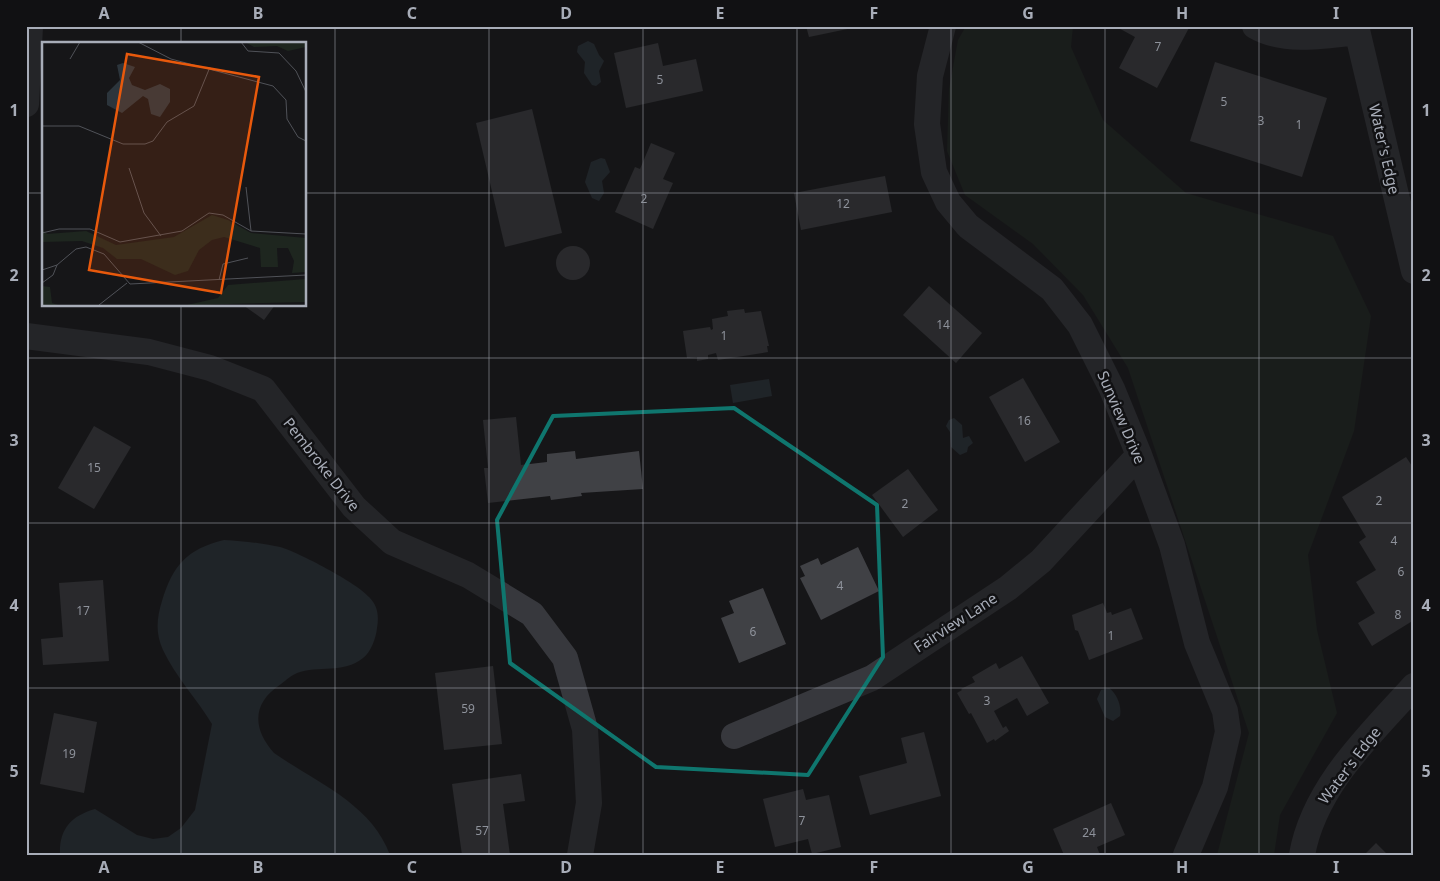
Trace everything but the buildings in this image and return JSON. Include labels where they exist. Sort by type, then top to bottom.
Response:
[{"type":"street","points":[[26,104],[30,26]]},
{"type":"street","name":"Sunview Drive","points":[[944,26],[930,76],[927,124],[934,172],[948,202],[968,226],[1052,289],[1080,325],[1112,389],[1139,455],[1172,545],[1197,643],[1225,711],[1228,732],[1215,788],[1186,855]]},
{"type":"street","points":[[1255,26],[1267,33],[1318,37],[1356,29]]},
{"type":"street","name":"Water's Edge","points":[[1356,29],[1414,271]]},
{"type":"street","name":"Pembroke Drive","points":[[26,336],[149,352],[210,368],[263,389],[354,507],[392,542],[468,574],[532,614],[565,658],[584,730],[588,803],[580,855]]},
{"type":"street","name":"Fairview Lane","points":[[734,736],[872,678],[1008,588],[1041,561],[1139,455]]},
{"type":"street","name":"Water's Edge","points":[[1302,855],[1306,835],[1320,802],[1359,747],[1414,686]]},
{"type":"highlighted area","points":[[734,408],[877,505],[883,657],[808,775],[656,767],[510,663],[497,520],[553,416]]},
{"type":"shaded area","points":[[966,26],[1073,26],[1071,47],[1103,120],[1186,193],[1333,236],[1371,316],[1354,431],[1308,555],[1317,630],[1337,713],[1280,815],[1274,855],[1217,855],[1249,733],[1128,368],[1083,295],[1033,244],[965,195],[947,151],[949,89],[958,40]]},
{"type":"shaded area","points":[[588,41],[594,44],[604,61],[599,71],[601,82],[596,86],[592,85],[584,73],[585,62],[577,52],[578,46]]},
{"type":"shaded area","points":[[601,158],[605,159],[610,172],[602,181],[604,193],[599,201],[592,198],[585,182],[591,162]]},
{"type":"shaded area","points":[[769,379],[772,396],[733,403],[730,385]]},
{"type":"shaded area","points":[[954,418],[962,425],[963,438],[969,436],[973,443],[968,447],[967,452],[960,455],[951,447],[950,432],[946,426],[949,420]]},
{"type":"shaded area","points":[[224,540],[266,544],[300,555],[353,584],[369,597],[374,604],[378,615],[378,624],[373,644],[363,658],[355,663],[339,668],[305,671],[291,676],[271,691],[260,708],[258,716],[262,734],[274,753],[324,784],[356,808],[370,821],[390,855],[60,855],[62,838],[68,825],[79,815],[95,809],[137,835],[153,839],[168,837],[181,828],[195,810],[212,724],[168,660],[160,644],[158,619],[166,588],[183,560],[200,548]]},
{"type":"shaded area","points":[[1109,688],[1120,704],[1120,716],[1113,721],[1105,717],[1097,699],[1101,690]]}]
